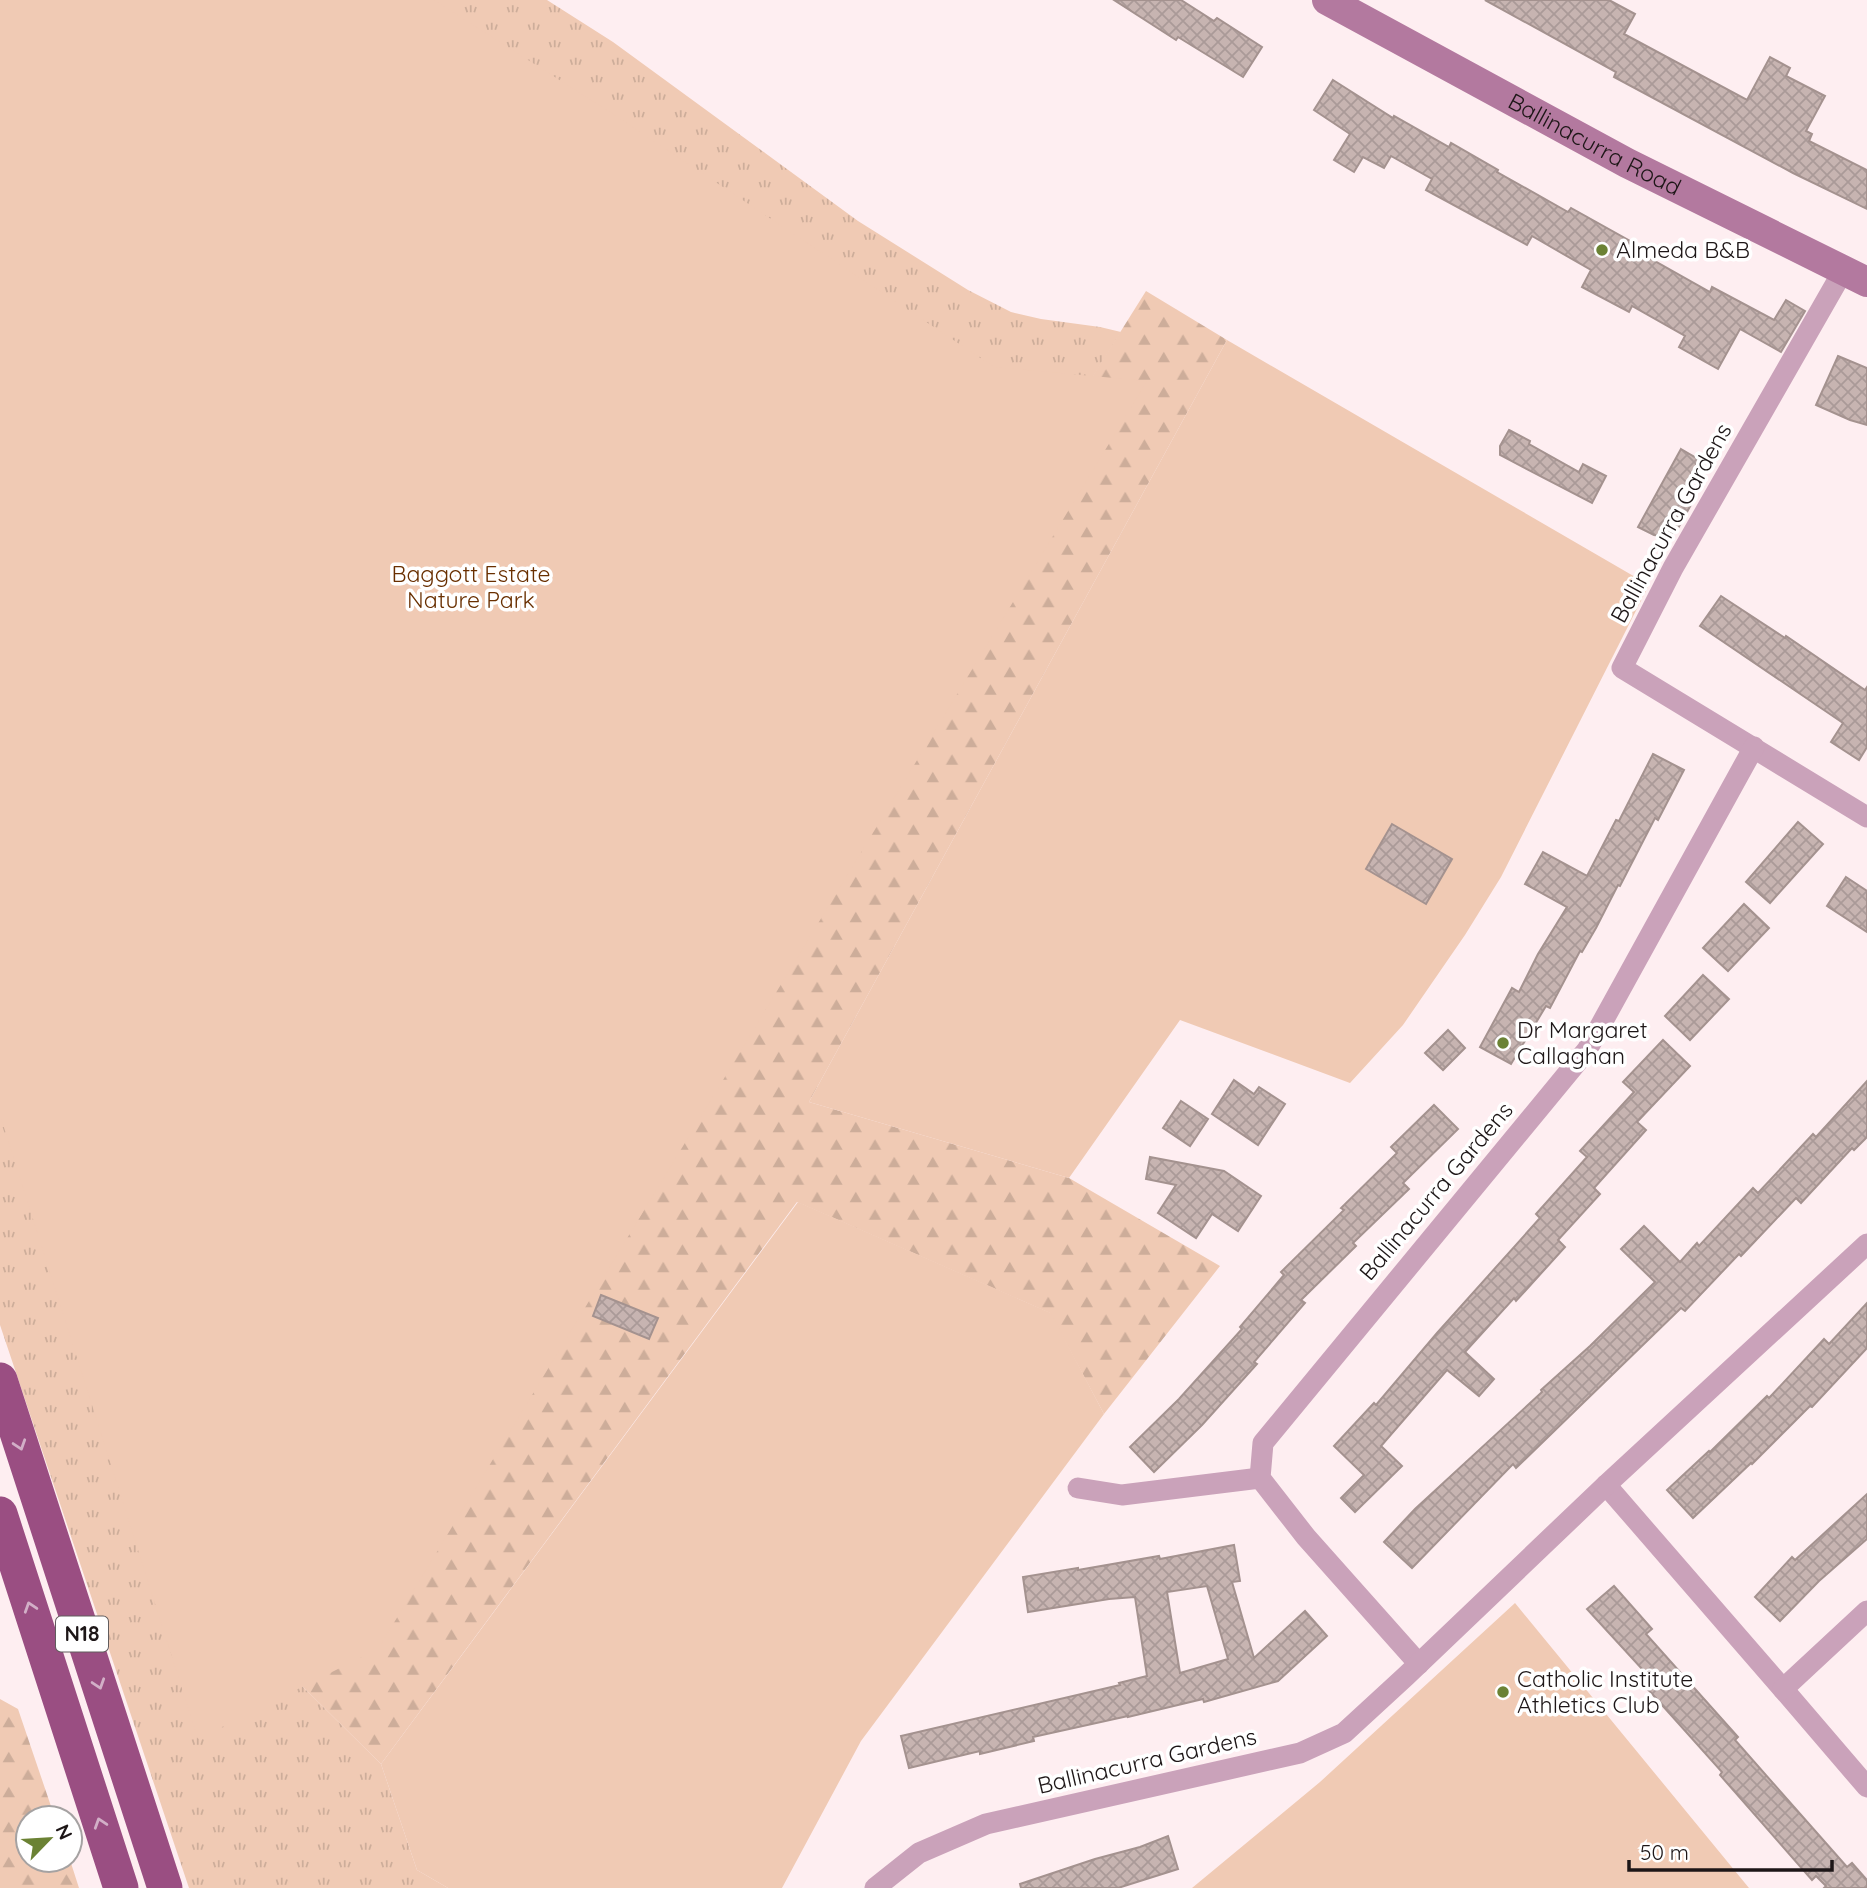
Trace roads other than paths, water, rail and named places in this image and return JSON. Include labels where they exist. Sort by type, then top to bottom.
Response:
[{"type":"highway","name":"N18","points":[[0,1380],[165,1888]]},
{"type":"highway","name":"N18","points":[[0,1514],[121,1888]]},
{"type":"main road","name":"Ballinacurra Road","points":[[1327,0],[1627,163],[1855,276]]},
{"type":"street","name":"Ballinacurra Gardens","points":[[1855,276],[1673,568],[1622,667],[1867,817]]},
{"type":"street","name":"Ballinacurra Gardens","points":[[1260,1478],[1263,1443],[1587,1050],[1754,747]]},
{"type":"street","name":"Ballinacurra Gardens","points":[[874,1888],[919,1853],[986,1824],[1300,1753],[1344,1733],[1606,1485],[1867,1244]]},
{"type":"street","points":[[1078,1488],[1122,1495],[1260,1478],[1306,1537],[1419,1664]]},
{"type":"street","points":[[1606,1485],[1867,1787]]},
{"type":"street","points":[[1783,1689],[1867,1611]]},
{"type":"place","name":"Almeda B&B","points":[[1602,250]]},
{"type":"place","name":"Dr Margaret Callaghan","points":[[1503,1043]]},
{"type":"place","name":"Catholic Institute Athletics Club","points":[[1503,1692]]},
{"type":"park label","name":"Baggott Estate Nature Park","points":[[471,587]]}]
